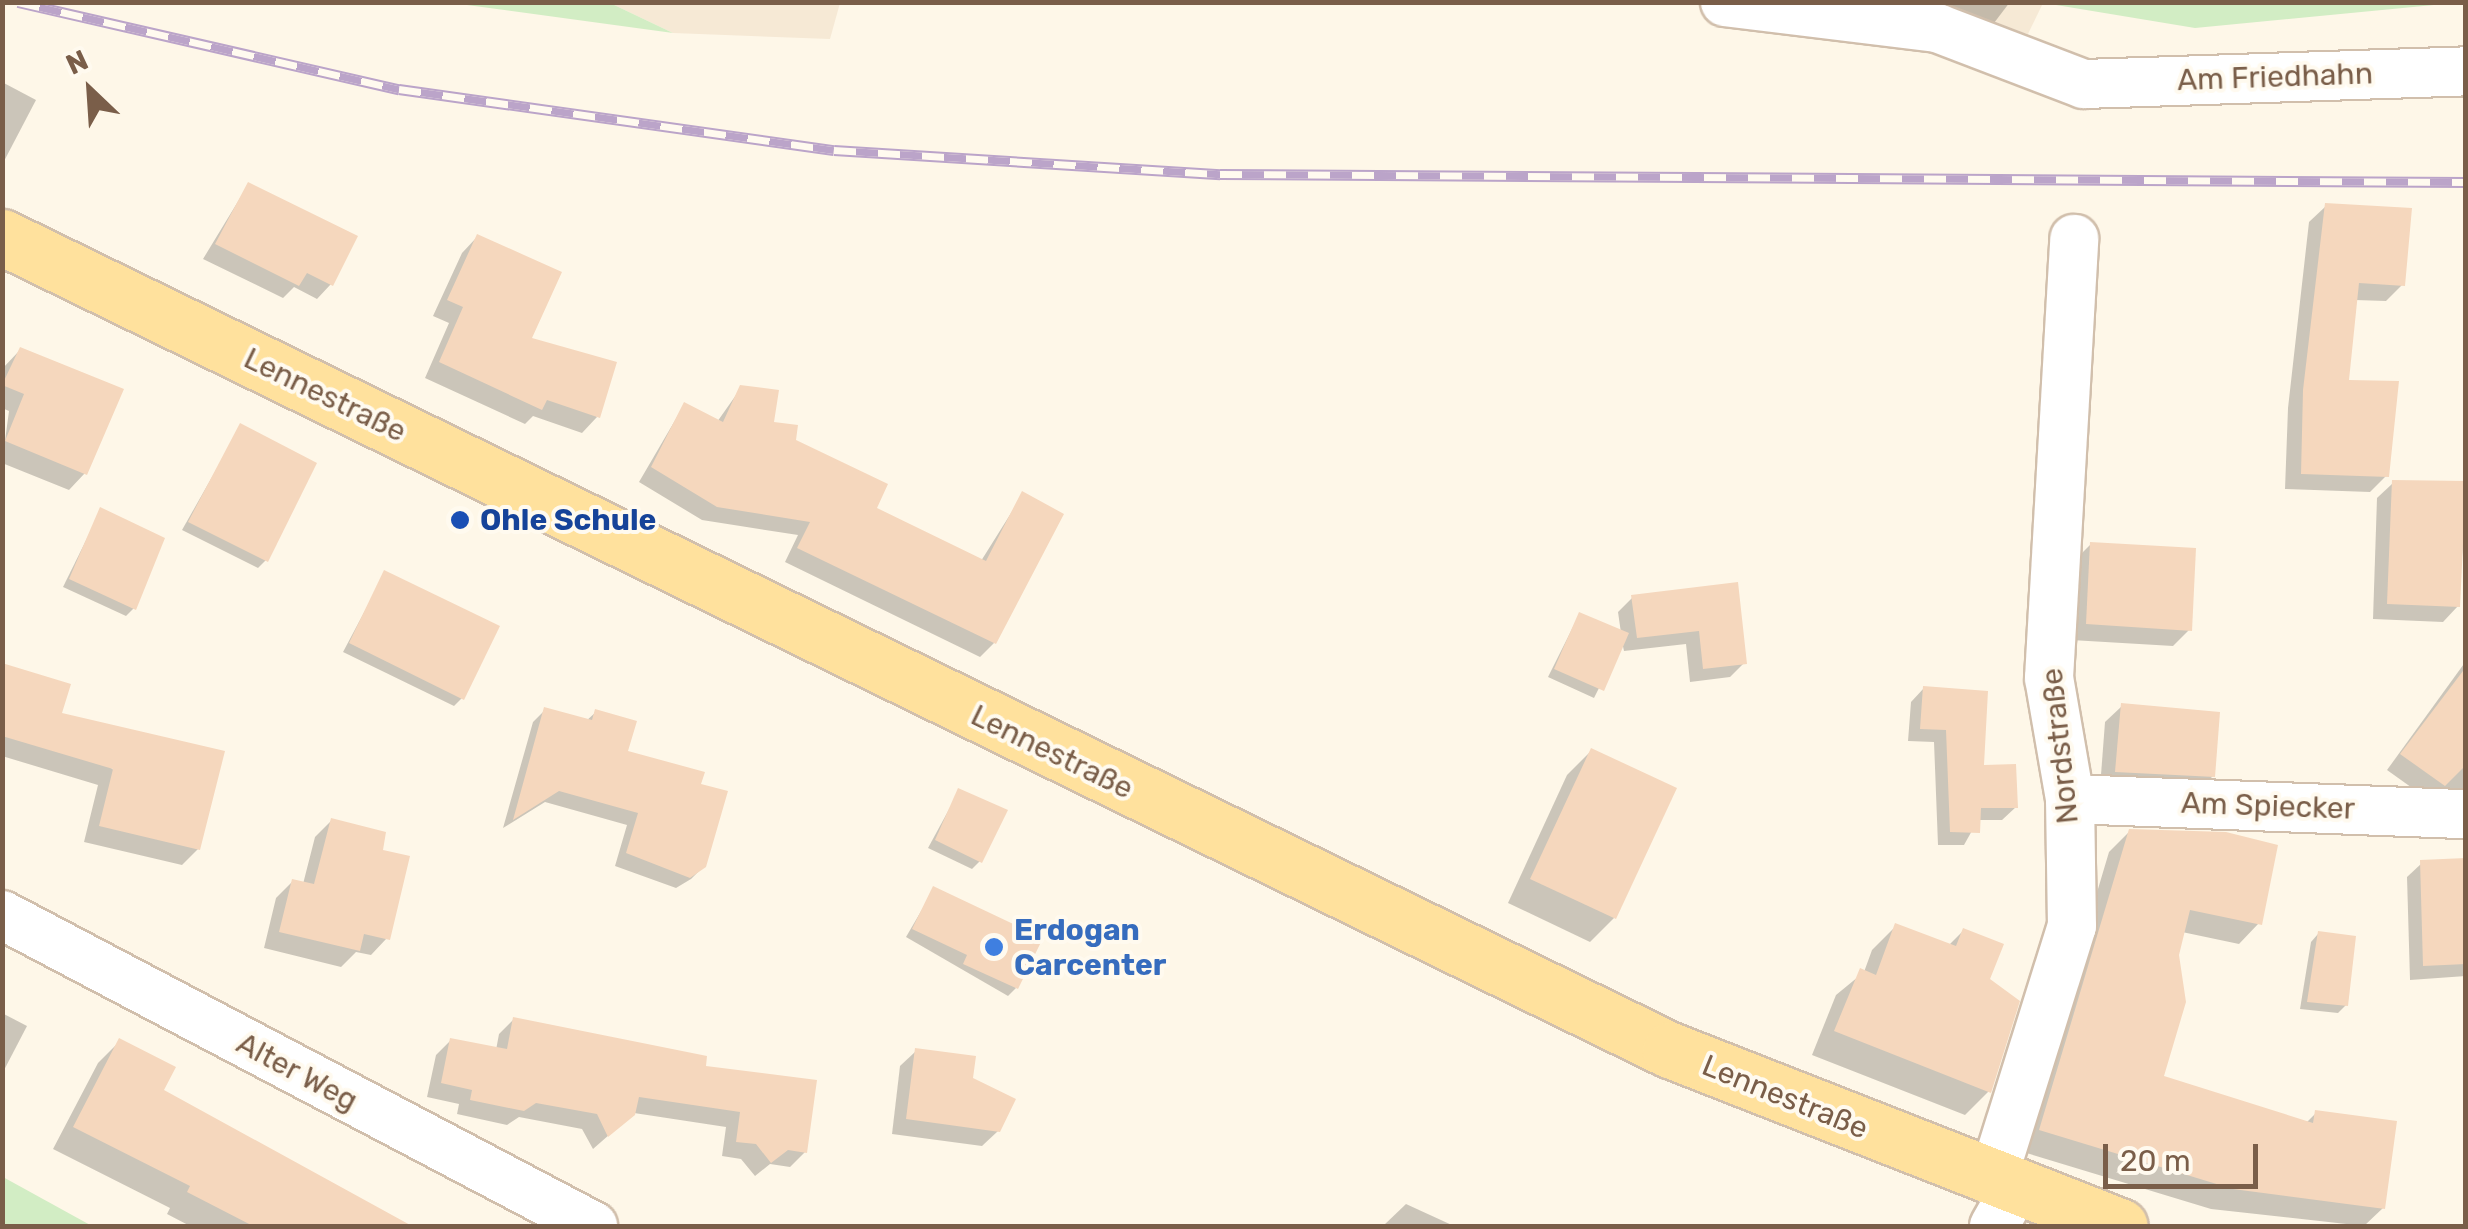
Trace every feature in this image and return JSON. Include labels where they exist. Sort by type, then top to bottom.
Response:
[{"type":"main road","name":"Lennestraße","points":[[2,237],[1634,1033],[2000,1199],[2120,1226]]},
{"type":"street","name":"Am Friedhahn","points":[[1724,2],[1938,28],[2084,84],[2466,71]]},
{"type":"street","name":"Nordstraße","points":[[2000,1199],[2072,926],[2070,799],[2048,678],[2074,239]]},
{"type":"street","name":"Am Spiecker","points":[[2070,799],[2466,814]]},
{"type":"street","name":"Alter Weg","points":[[2,915],[592,1226]]},
{"type":"shaded area","points":[[610,3],[840,3],[830,39],[673,33]]},
{"type":"shaded area","points":[[1891,3],[2043,3],[2028,34]]},
{"type":"green space","points":[[2044,2],[2465,2],[2195,28],[2044,3]]},
{"type":"green space","points":[[452,3],[610,3],[673,33]]},
{"type":"green space","points":[[3,1177],[92,1226],[3,1226]]},
{"type":"building","points":[[248,182],[358,236],[333,286],[307,273],[299,286],[215,244]]},
{"type":"building","points":[[2325,203],[2412,208],[2405,286],[2359,283],[2349,380],[2399,381],[2389,477],[2301,474],[2303,390]]},
{"type":"building","points":[[477,234],[562,272],[532,338],[617,362],[600,418],[547,400],[542,410],[439,362],[463,307],[447,300]]},
{"type":"building","points":[[20,347],[124,389],[87,475],[5,441],[24,394],[2,385]]},
{"type":"building","points":[[740,385],[779,390],[774,422],[798,425],[796,440],[888,484],[877,508],[986,561],[1022,491],[1064,514],[996,644],[797,548],[810,522],[717,507],[651,467],[684,402],[723,422]]},
{"type":"building","points":[[240,423],[317,463],[268,562],[188,522]]},
{"type":"building","points":[[2392,480],[2466,481],[2460,607],[2387,604]]},
{"type":"building","points":[[100,507],[165,538],[136,610],[69,579]]},
{"type":"building","points":[[2090,542],[2196,548],[2192,631],[2086,624]]},
{"type":"building","points":[[384,570],[500,626],[464,700],[349,643]]},
{"type":"building","points":[[1738,582],[1747,664],[1703,669],[1699,631],[1637,638],[1631,595]]},
{"type":"building","points":[[1579,612],[1629,633],[1604,691],[1554,669]]},
{"type":"building","points":[[2,663],[71,684],[62,713],[225,751],[200,850],[99,826],[113,769],[2,736]]},
{"type":"building","points":[[2466,667],[2466,765],[2445,786],[2400,754]]},
{"type":"building","points":[[1923,686],[1988,691],[1984,765],[2016,764],[2018,808],[1981,808],[1980,833],[1950,832],[1946,730],[1920,729]]},
{"type":"building","points":[[2121,703],[2220,712],[2215,777],[2115,772]]},
{"type":"building","points":[[544,707],[592,720],[595,709],[637,721],[628,751],[705,772],[701,784],[728,791],[706,867],[690,878],[626,853],[638,813],[559,791],[513,820]]},
{"type":"building","points":[[1591,748],[1677,788],[1616,919],[1530,879]]},
{"type":"building","points":[[958,788],[1008,810],[982,863],[935,840]]},
{"type":"building","points":[[331,818],[386,832],[383,850],[410,856],[390,940],[364,934],[360,951],[279,932],[292,879],[314,884]]},
{"type":"building","points":[[2129,829],[2226,832],[2278,845],[2262,925],[2190,910],[2179,955],[2186,1002],[2164,1076],[2313,1123],[2315,1110],[2397,1121],[2385,1209],[2233,1189],[2039,1130]]},
{"type":"building","points":[[2466,858],[2466,964],[2423,966],[2420,860]]},
{"type":"building","name":"Erdogan Carcenter","points":[[933,886],[1043,938],[1018,989],[963,964],[967,955],[912,929]]},
{"type":"building","points":[[1895,923],[1956,946],[1963,928],[2004,944],[1990,979],[2020,1001],[1991,1093],[1834,1031],[1860,968],[1876,975]]},
{"type":"building","points":[[2318,931],[2356,936],[2348,1006],[2307,1002]]},
{"type":"building","points":[[513,1017],[707,1056],[706,1066],[817,1080],[807,1153],[788,1150],[771,1163],[756,1144],[736,1142],[740,1112],[639,1097],[635,1115],[608,1137],[597,1114],[536,1103],[524,1111],[470,1100],[472,1090],[441,1083],[450,1038],[507,1049]]},
{"type":"building","points":[[119,1038],[176,1067],[164,1090],[412,1226],[253,1226],[187,1192],[190,1186],[73,1127]]},
{"type":"building","points":[[915,1048],[976,1056],[973,1078],[1016,1099],[1000,1132],[906,1119]]},
{"type":"railway","points":[[18,2],[399,89],[834,150],[1220,174],[2466,182]]},
{"type":"place","name":"Ohle Schule","points":[[460,520]]},
{"type":"place","name":"Erdogan Carcenter","points":[[994,947]]}]
